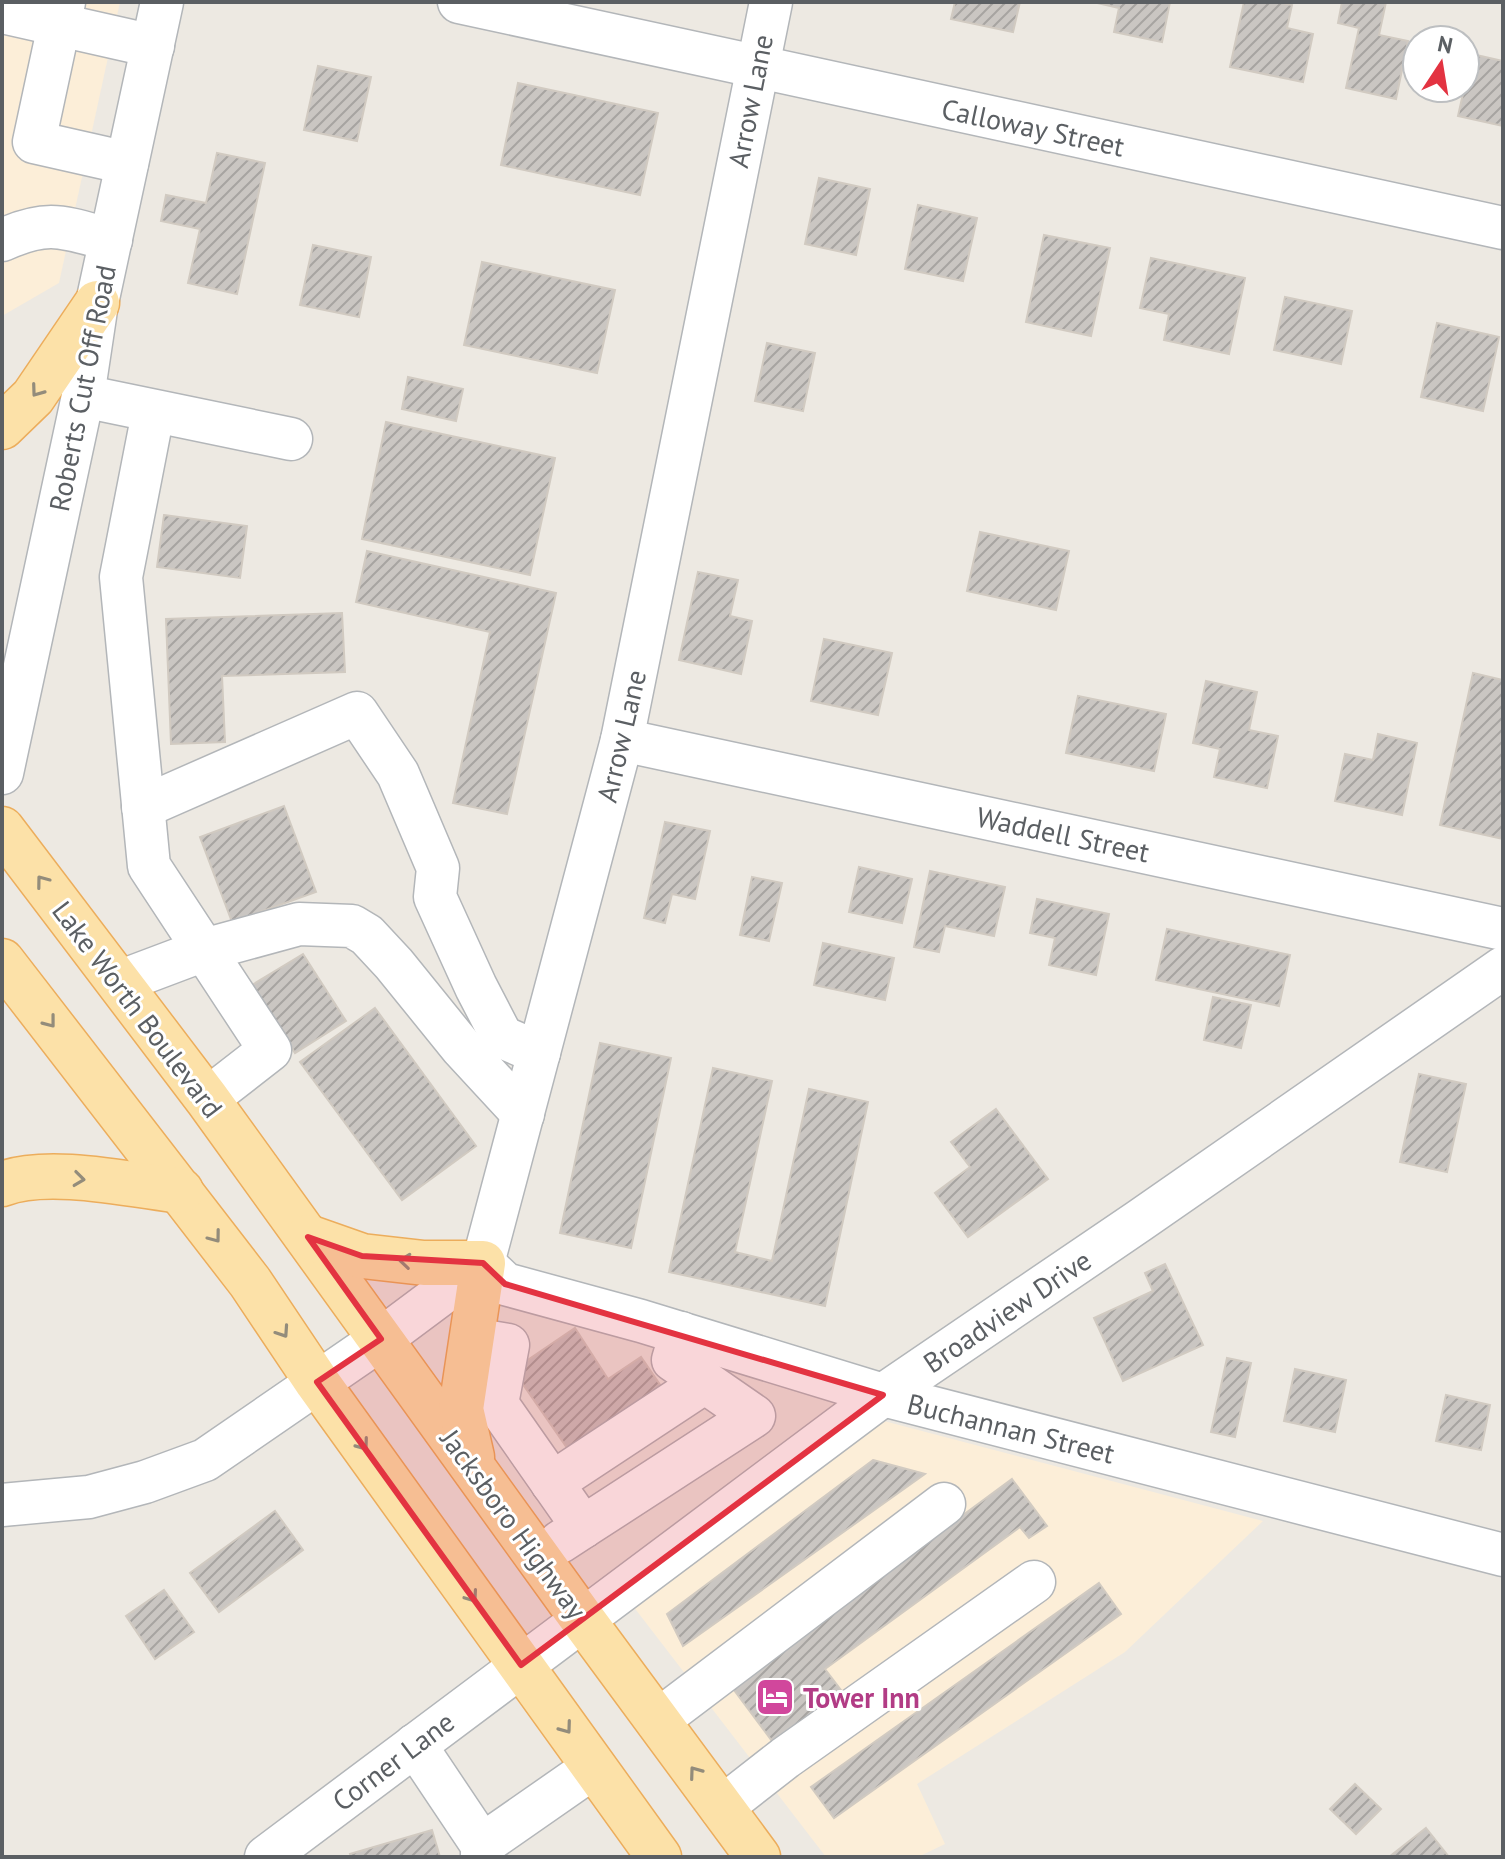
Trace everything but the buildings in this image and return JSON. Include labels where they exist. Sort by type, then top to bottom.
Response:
[{"type":"main road","points":[[2,427],[33,397],[97,303]]},
{"type":"main road","name":"Lake Worth Boulevard","points":[[2,829],[273,1189]]},
{"type":"main road","points":[[2,961],[250,1282],[317,1382],[659,1857]]},
{"type":"main road","points":[[2,1184],[11,1180],[57,1176],[181,1191]]},
{"type":"main road","name":"Jacksboro Highway","points":[[273,1189],[758,1857]]},
{"type":"main road","points":[[308,1237],[362,1256],[424,1263],[483,1263],[461,1409],[476,1471]]},
{"type":"street","name":"Roberts Cut Off Road","points":[[2,773],[83,396],[97,303],[162,2]]},
{"type":"street","name":"Calloway Street","points":[[459,2],[1503,228]]},
{"type":"street","name":"Arrow Lane","points":[[483,1263],[622,740],[771,2]]},
{"type":"street","points":[[2,12],[62,13],[153,46]]},
{"type":"street","points":[[62,13],[18,138],[127,163]]},
{"type":"street","points":[[2,240],[29,228],[56,225],[111,240]]},
{"type":"street","points":[[83,396],[153,413],[291,439]]},
{"type":"street","points":[[153,413],[121,577],[149,866],[270,1050],[207,1099]]},
{"type":"street","points":[[143,807],[357,713],[398,774],[438,868],[435,897],[502,1037],[539,1053]]},
{"type":"street","name":"Waddell Street","points":[[622,740],[1503,929]]},
{"type":"street","points":[[119,982],[204,950],[299,924],[352,926],[367,935],[394,964],[462,1048],[523,1114]]},
{"type":"street","name":"Broadview Drive","points":[[521,1665],[883,1395],[1503,968]]},
{"type":"street","points":[[2,1505],[89,1497],[145,1482],[205,1460],[381,1339],[483,1263]]},
{"type":"street","name":"Buchannan Street","points":[[483,1263],[505,1284],[681,1333],[883,1395],[1503,1555]]},
{"type":"street","points":[[539,1556],[754,1416],[673,1360],[681,1333]]},
{"type":"street","points":[[472,1339],[508,1345],[497,1404],[583,1527]]},
{"type":"street","points":[[552,1483],[716,1390],[765,1358]]},
{"type":"street","points":[[657,1721],[944,1504]]},
{"type":"street","points":[[721,1808],[874,1694],[1034,1582]]},
{"type":"street","name":"Corner Lane","points":[[266,1857],[521,1665]]},
{"type":"street","points":[[415,1745],[482,1851],[594,1767]]},
{"type":"highlighted area","points":[[308,1237],[362,1256],[483,1263],[505,1284],[883,1395],[521,1665],[317,1382],[381,1339]]},
{"type":"shaded area","points":[[2,2],[120,2],[59,283],[2,316]]},
{"type":"shaded area","name":"Tower Inn","points":[[884,1421],[1263,1521],[1125,1652],[917,1784],[945,1844],[918,1857],[826,1857],[633,1606]]},
{"type":"place","name":"Tower Inn","points":[[775,1697]]}]
